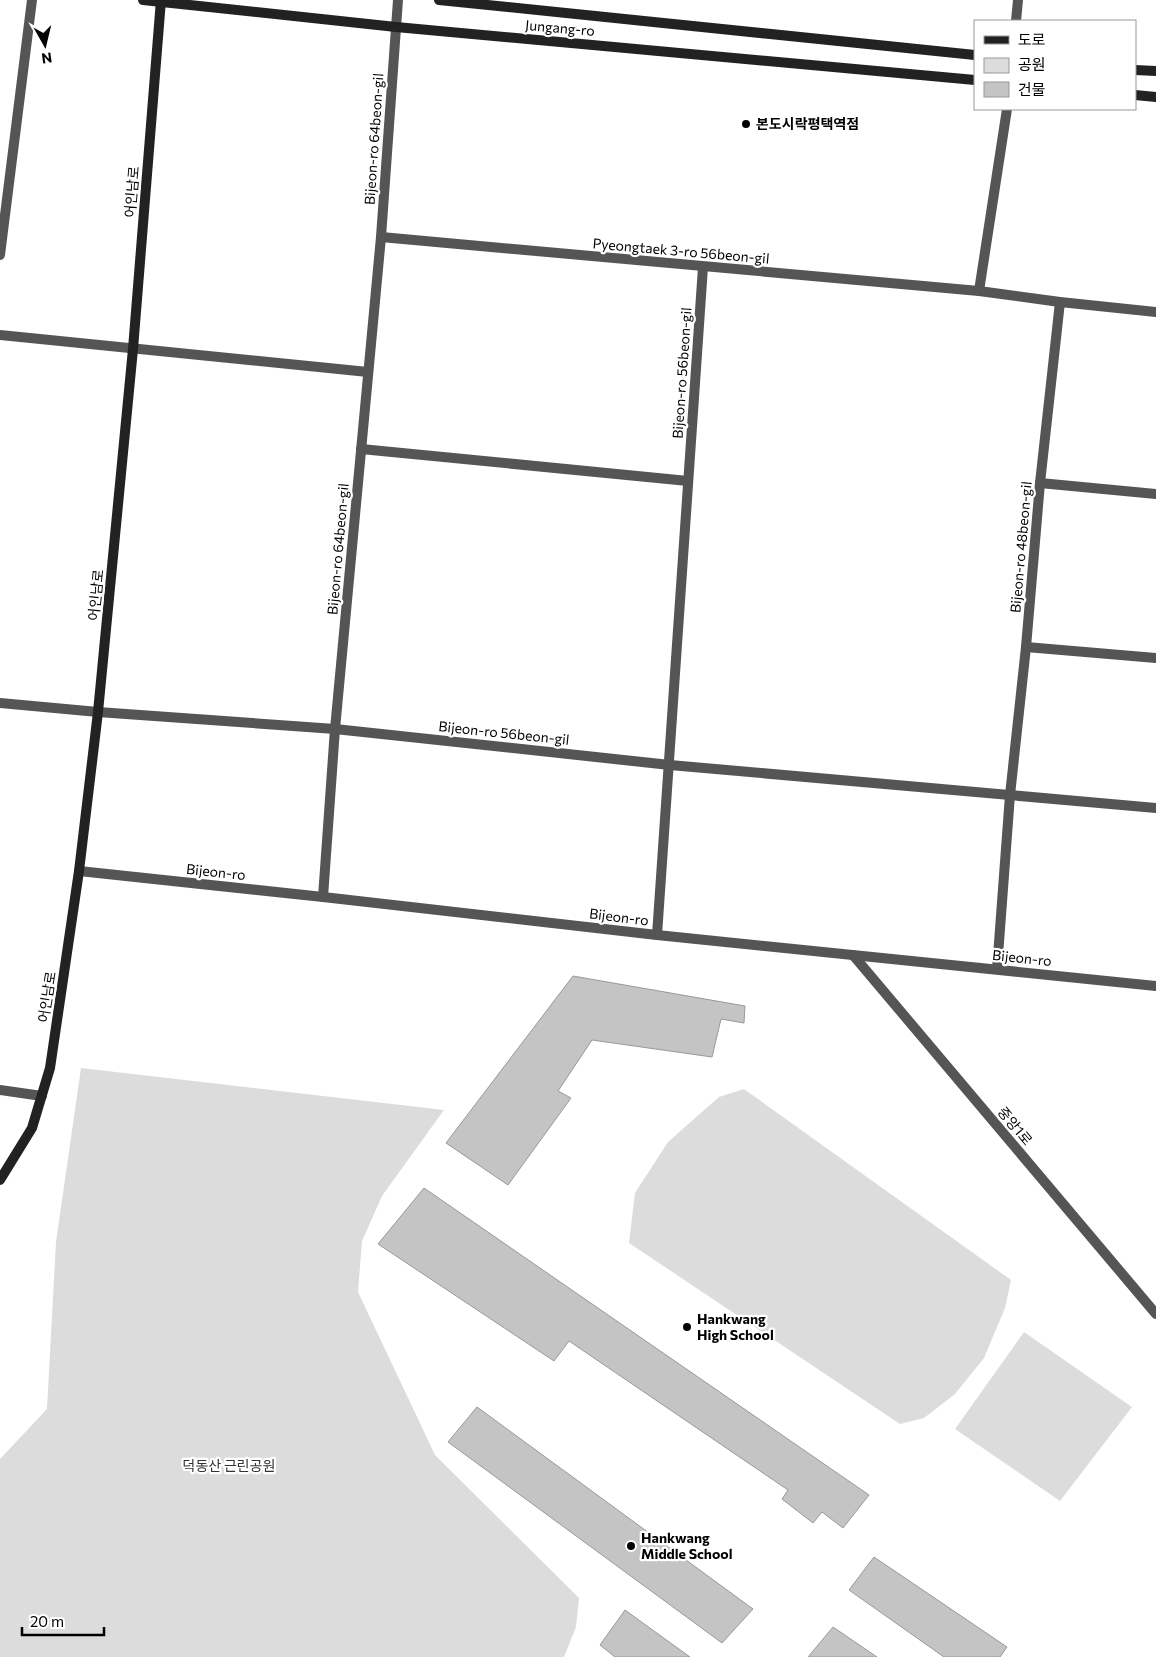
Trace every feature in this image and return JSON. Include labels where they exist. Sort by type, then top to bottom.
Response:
[{"type":"main road","name":"Jungang-ro","points":[[143,0],[396,27],[974,80]]},
{"type":"main road","name":"Jungang-ro","points":[[439,0],[974,55]]},
{"type":"main road","name":"어인남로","points":[[0,1180],[32,1128],[50,1068],[80,871],[98,712],[134,348],[161,1]]},
{"type":"main road","points":[[1136,70],[1156,71]]},
{"type":"main road","points":[[1136,95],[1156,97]]},
{"type":"street","points":[[0,255],[32,0]]},
{"type":"street","name":"Bijeon-ro 64beon-gil","points":[[323,897],[335,729],[381,238],[398,0]]},
{"type":"street","points":[[1016,20],[1018,0]]},
{"type":"street","points":[[979,291],[1007,110]]},
{"type":"street","name":"Pyeongtaek 3-ro 56beon-gil","points":[[381,238],[979,291],[1156,312]]},
{"type":"street","name":"Bijeon-ro 56beon-gil","points":[[657,935],[703,267]]},
{"type":"street","name":"Bijeon-ro 48beon-gil","points":[[997,969],[1010,795],[1026,647],[1040,483],[1060,302]]},
{"type":"street","points":[[0,336],[368,372]]},
{"type":"street","points":[[361,449],[688,481]]},
{"type":"street","points":[[1040,483],[1156,494]]},
{"type":"street","points":[[1026,647],[1156,658]]},
{"type":"street","points":[[0,703],[335,729]]},
{"type":"street","name":"Bijeon-ro 56beon-gil","points":[[335,729],[670,765]]},
{"type":"street","points":[[670,765],[1156,808]]},
{"type":"street","name":"Bijeon-ro","points":[[80,871],[657,935],[1156,986]]},
{"type":"street","name":"중앙1로","points":[[853,955],[1156,1314]]},
{"type":"street","points":[[0,1090],[42,1096]]},
{"type":"green space","name":"덕동산 근린공원","points":[[81,1068],[444,1110],[382,1196],[362,1241],[358,1292],[435,1455],[579,1598],[576,1627],[564,1657],[0,1657],[0,1459],[47,1409],[56,1242]]},
{"type":"green space","points":[[744,1089],[1011,1280],[1005,1308],[984,1358],[955,1394],[924,1418],[900,1424],[629,1243],[635,1193],[668,1142],[719,1097]]},
{"type":"green space","points":[[1024,1332],[1132,1407],[1060,1501],[955,1429]]},
{"type":"building","points":[[573,976],[745,1006],[744,1023],[721,1019],[712,1057],[592,1040],[558,1091],[571,1098],[508,1185],[446,1143]]},
{"type":"building","points":[[424,1188],[869,1495],[843,1528],[822,1512],[813,1523],[782,1499],[788,1490],[569,1341],[554,1361],[378,1244]]},
{"type":"building","points":[[477,1407],[753,1609],[722,1643],[448,1442]]},
{"type":"building","points":[[874,1557],[1007,1647],[1000,1657],[944,1657],[849,1590]]},
{"type":"building","points":[[625,1610],[690,1657],[615,1657],[600,1645]]},
{"type":"building","points":[[833,1627],[877,1657],[808,1657]]},
{"type":"place","name":"본도시락평택역점","points":[[746,124]]},
{"type":"place","name":"Hankwang High School","points":[[687,1327]]},
{"type":"place","name":"Hankwang Middle School","points":[[631,1546]]}]
